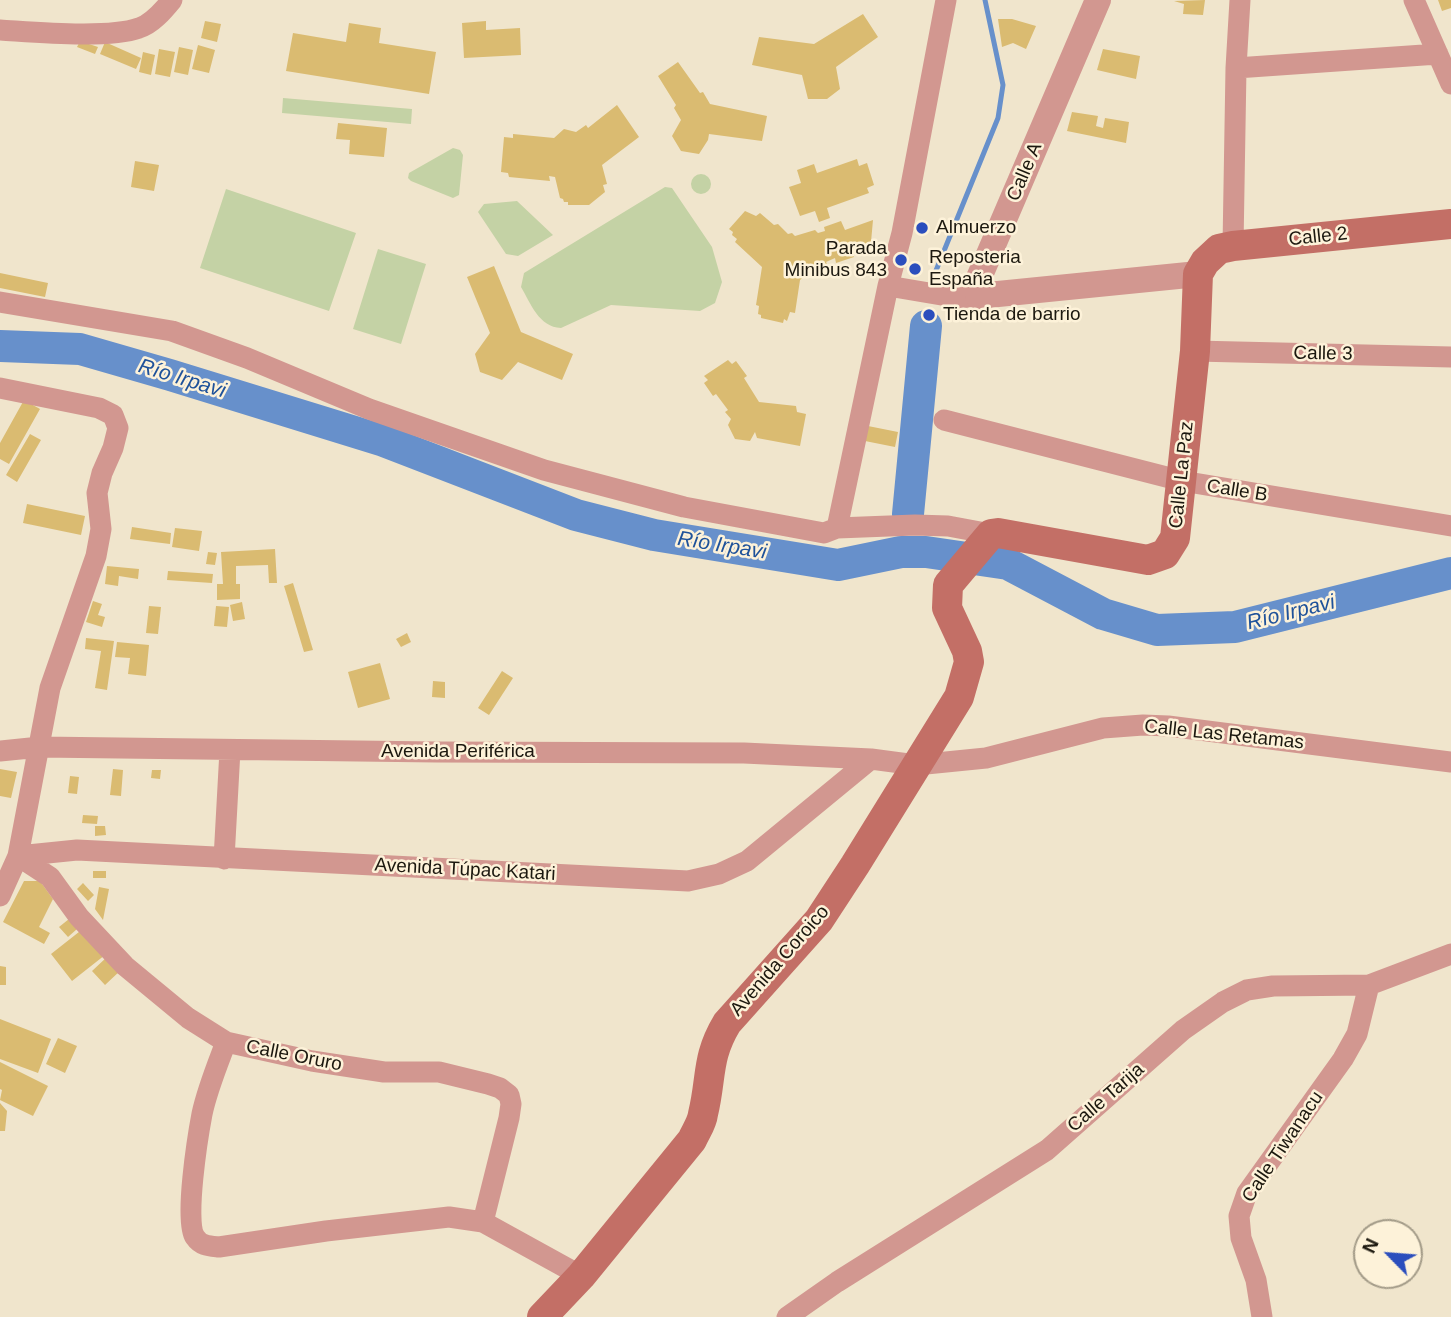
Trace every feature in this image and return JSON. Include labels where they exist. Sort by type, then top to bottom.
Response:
[{"type":"main road","name":"Calle 2","points":[[1198,274],[1205,262],[1219,249],[1233,246],[1451,224]]},
{"type":"main road","name":"Calle La Paz","points":[[986,539],[998,533],[1148,559],[1165,554],[1175,538],[1182,481],[1195,351],[1198,274]]},
{"type":"main road","name":"Avenida Coroico","points":[[542,1317],[581,1276],[692,1140],[703,1116],[709,1064],[715,1042],[727,1023],[819,920],[959,697],[967,674],[968,650],[947,608],[948,585],[986,539]]},
{"type":"street","points":[[0,30],[111,33],[140,28],[161,13],[172,0]]},
{"type":"street","points":[[836,527],[902,233],[946,0]]},
{"type":"street","name":"Calle A","points":[[978,296],[978,280],[1098,0]]},
{"type":"street","points":[[1233,246],[1240,0]]},
{"type":"street","points":[[1414,0],[1451,84]]},
{"type":"street","points":[[1236,68],[1438,54]]},
{"type":"street","points":[[888,286],[959,298],[1198,274]]},
{"type":"street","points":[[0,302],[172,331],[247,358],[369,409],[544,470],[684,507],[824,533],[836,527],[948,526],[986,539]]},
{"type":"street","name":"Calle 3","points":[[1195,351],[1451,357]]},
{"type":"street","points":[[0,388],[99,408],[113,415],[118,428],[97,493],[101,529],[96,556],[50,688],[18,856],[0,896]]},
{"type":"street","name":"Calle B","points":[[944,420],[1182,481],[1451,526]]},
{"type":"street","name":"Calle Las Retamas","points":[[916,765],[986,758],[1103,728],[1143,725],[1451,762]]},
{"type":"street","name":"Avenida Periférica","points":[[0,751],[40,747],[744,753],[871,759],[916,765]]},
{"type":"street","points":[[224,859],[230,750]]},
{"type":"street","name":"Avenida Túpac Katari","points":[[18,856],[77,850],[688,881],[719,874],[747,861],[871,759]]},
{"type":"street","name":"Calle Oruro","points":[[18,856],[50,877],[79,917],[125,966],[188,1018],[226,1042],[312,1061],[384,1072],[439,1072],[500,1088],[509,1095],[510,1111],[483,1222]]},
{"type":"street","name":"Calle Tarija","points":[[787,1317],[837,1282],[1047,1150],[1183,1030],[1223,1002],[1247,990],[1273,986],[1369,985],[1451,954]]},
{"type":"street","name":"Calle Tiwanacu","points":[[1262,1317],[1256,1280],[1241,1238],[1240,1216],[1247,1193],[1343,1059],[1357,1034],[1369,985]]},
{"type":"street","points":[[226,1042],[202,1114],[197,1151],[191,1221],[193,1236],[202,1245],[219,1247],[449,1217],[483,1222],[581,1276]]},
{"type":"green space","points":[[283,98],[412,109],[411,124],[282,113]]},
{"type":"green space","points":[[453,148],[460,150],[463,155],[459,195],[453,198],[408,178],[409,173]]},
{"type":"green space","points":[[701,174],[708,177],[711,184],[708,191],[701,194],[694,191],[691,184],[694,177]]},
{"type":"green space","points":[[665,187],[672,188],[712,247],[722,282],[715,303],[700,311],[611,305],[561,328],[553,327],[541,319],[521,287],[524,273]]},
{"type":"green space","points":[[226,189],[356,233],[329,311],[200,268]]},
{"type":"green space","points":[[517,201],[553,235],[518,256],[506,254],[478,212],[484,204]]},
{"type":"green space","points":[[378,249],[426,264],[401,344],[353,329]]},
{"type":"building","points":[[1205,0],[1203,15],[1183,14],[1184,4],[1174,1]]},
{"type":"building","points":[[1438,0],[1451,0],[1451,8],[1442,11]]},
{"type":"building","points":[[863,14],[878,37],[836,67],[840,89],[827,99],[808,99],[802,75],[752,65],[759,37],[814,44]]},
{"type":"building","points":[[998,19],[1012,19],[1036,26],[1026,49],[1013,43],[1002,47]]},
{"type":"building","points":[[205,21],[221,24],[217,42],[201,38]]},
{"type":"building","points":[[486,21],[486,30],[520,28],[521,55],[464,58],[462,23]]},
{"type":"building","points":[[349,23],[381,28],[379,43],[436,52],[429,94],[286,71],[293,33],[346,42]]},
{"type":"building","points":[[80,41],[98,47],[95,54],[77,47]]},
{"type":"building","points":[[105,42],[141,58],[136,69],[100,54]]},
{"type":"building","points":[[198,45],[215,50],[209,73],[192,69]]},
{"type":"building","points":[[179,47],[193,50],[188,75],[174,72]]},
{"type":"building","points":[[159,49],[175,52],[170,77],[155,74]]},
{"type":"building","points":[[1103,49],[1140,56],[1136,79],[1097,70]]},
{"type":"building","points":[[143,52],[155,55],[151,75],[139,72]]},
{"type":"building","points":[[678,62],[710,104],[767,116],[762,141],[709,134],[699,154],[681,151],[672,136],[681,120],[674,108],[676,105],[658,76]]},
{"type":"building","points":[[617,105],[639,137],[602,165],[607,184],[603,185],[605,192],[589,205],[568,205],[568,202],[564,202],[560,198],[555,177],[549,176],[550,181],[509,177],[508,173],[501,172],[504,137],[513,138],[513,134],[554,138],[564,129],[576,132],[586,125],[588,128]]},
{"type":"building","points":[[1072,112],[1098,116],[1096,126],[1103,128],[1105,118],[1129,122],[1126,143],[1067,131]]},
{"type":"building","points":[[338,123],[387,128],[384,157],[349,154],[350,140],[336,139]]},
{"type":"building","points":[[857,159],[859,166],[867,163],[874,185],[867,188],[869,193],[827,208],[830,218],[819,222],[815,211],[800,216],[789,187],[801,183],[797,170],[814,164],[817,173]]},
{"type":"building","points":[[135,161],[159,165],[154,191],[131,187]]},
{"type":"building","points":[[745,211],[756,216],[760,213],[774,225],[778,224],[788,234],[795,236],[815,230],[818,233],[825,231],[824,227],[841,221],[845,230],[873,220],[870,253],[863,254],[857,246],[851,249],[854,257],[836,263],[835,258],[826,262],[828,265],[807,274],[800,280],[795,313],[790,312],[787,321],[784,319],[783,323],[761,318],[758,314],[759,306],[756,305],[762,267],[735,242],[737,239],[729,229]]},
{"type":"building","points":[[494,266],[521,332],[573,354],[562,380],[518,362],[502,380],[480,372],[475,354],[490,333],[467,277]]},
{"type":"building","points":[[0,273],[48,283],[45,297],[0,288]]},
{"type":"building","points":[[728,360],[732,364],[736,361],[747,376],[744,378],[759,402],[796,406],[797,412],[806,414],[800,446],[757,438],[755,432],[750,441],[735,439],[728,425],[731,419],[725,412],[728,410],[704,383],[708,380],[704,376]]},
{"type":"building","points":[[24,400],[40,409],[9,464],[0,459],[0,443]]},
{"type":"building","points":[[868,426],[898,432],[895,447],[865,441]]},
{"type":"building","points":[[30,434],[41,440],[17,482],[6,475]]},
{"type":"building","points":[[27,504],[85,516],[81,535],[23,523]]},
{"type":"building","points":[[132,527],[171,533],[170,544],[130,539]]},
{"type":"building","points":[[175,528],[202,531],[199,551],[172,547]]},
{"type":"building","points":[[275,549],[277,583],[269,583],[268,565],[236,566],[236,584],[240,584],[240,599],[217,600],[217,584],[223,584],[221,552]]},
{"type":"building","points":[[208,552],[217,553],[215,565],[206,564]]},
{"type":"building","points":[[107,566],[139,569],[138,579],[119,576],[118,586],[105,584]]},
{"type":"building","points":[[168,571],[213,574],[212,583],[167,580]]},
{"type":"building","points":[[293,583],[313,650],[304,652],[284,586]]},
{"type":"building","points":[[93,601],[102,604],[98,615],[105,617],[102,627],[86,622]]},
{"type":"building","points":[[242,602],[245,619],[233,621],[230,605]]},
{"type":"building","points":[[149,606],[161,607],[158,634],[146,633]]},
{"type":"building","points":[[216,606],[229,607],[227,627],[214,626]]},
{"type":"building","points":[[407,633],[411,642],[401,647],[396,639]]},
{"type":"building","points":[[86,638],[114,641],[107,690],[95,688],[101,651],[85,649]]},
{"type":"building","points":[[117,642],[149,645],[146,676],[128,674],[130,658],[115,657]]},
{"type":"building","points":[[380,663],[390,699],[358,708],[348,672]]},
{"type":"building","points":[[502,671],[513,678],[489,715],[478,708]]},
{"type":"building","points":[[433,681],[445,682],[445,698],[432,697]]},
{"type":"building","points":[[0,769],[17,772],[11,798],[0,796]]},
{"type":"building","points":[[113,769],[123,770],[121,796],[110,795]]},
{"type":"building","points":[[152,770],[161,770],[160,779],[151,778]]},
{"type":"building","points":[[70,776],[79,777],[77,794],[68,793]]},
{"type":"building","points":[[83,815],[98,816],[97,824],[82,823]]},
{"type":"building","points":[[95,826],[105,826],[106,835],[95,836]]},
{"type":"building","points":[[93,871],[106,871],[106,878],[93,878]]},
{"type":"building","points":[[24,881],[40,881],[53,899],[39,927],[50,933],[44,944],[3,922]]},
{"type":"building","points":[[83,883],[94,895],[88,901],[77,889]]},
{"type":"building","points":[[99,887],[109,889],[103,920],[95,909]]},
{"type":"building","points":[[69,919],[77,929],[68,937],[59,927]]},
{"type":"building","points":[[84,928],[105,955],[72,981],[51,954]]},
{"type":"building","points":[[108,956],[121,970],[105,985],[92,971]]},
{"type":"building","points":[[0,966],[6,967],[6,985],[0,985]]},
{"type":"building","points":[[0,1019],[51,1039],[38,1073],[0,1059]]},
{"type":"building","points":[[58,1038],[77,1046],[65,1073],[46,1064]]},
{"type":"building","points":[[0,1062],[48,1086],[33,1116],[0,1100]]},
{"type":"building","points":[[0,1103],[7,1111],[5,1131],[0,1131]]},
{"type":"waterway","points":[[935,273],[998,118],[1003,85],[985,0]]},
{"type":"waterway","points":[[908,514],[926,326]]},
{"type":"waterway","name":"Río Irpavi","points":[[0,346],[80,349],[170,375],[384,441],[576,515],[654,535],[838,565],[901,552],[926,552],[1008,564],[1103,614],[1157,630],[1235,627],[1451,573]]},
{"type":"place","name":"Almuerzo","points":[[922,228]]},
{"type":"place","name":"Parada Minibus 843","points":[[901,260]]},
{"type":"place","name":"Reposteria España","points":[[915,269]]},
{"type":"place","name":"Tienda de barrio","points":[[929,315]]}]
